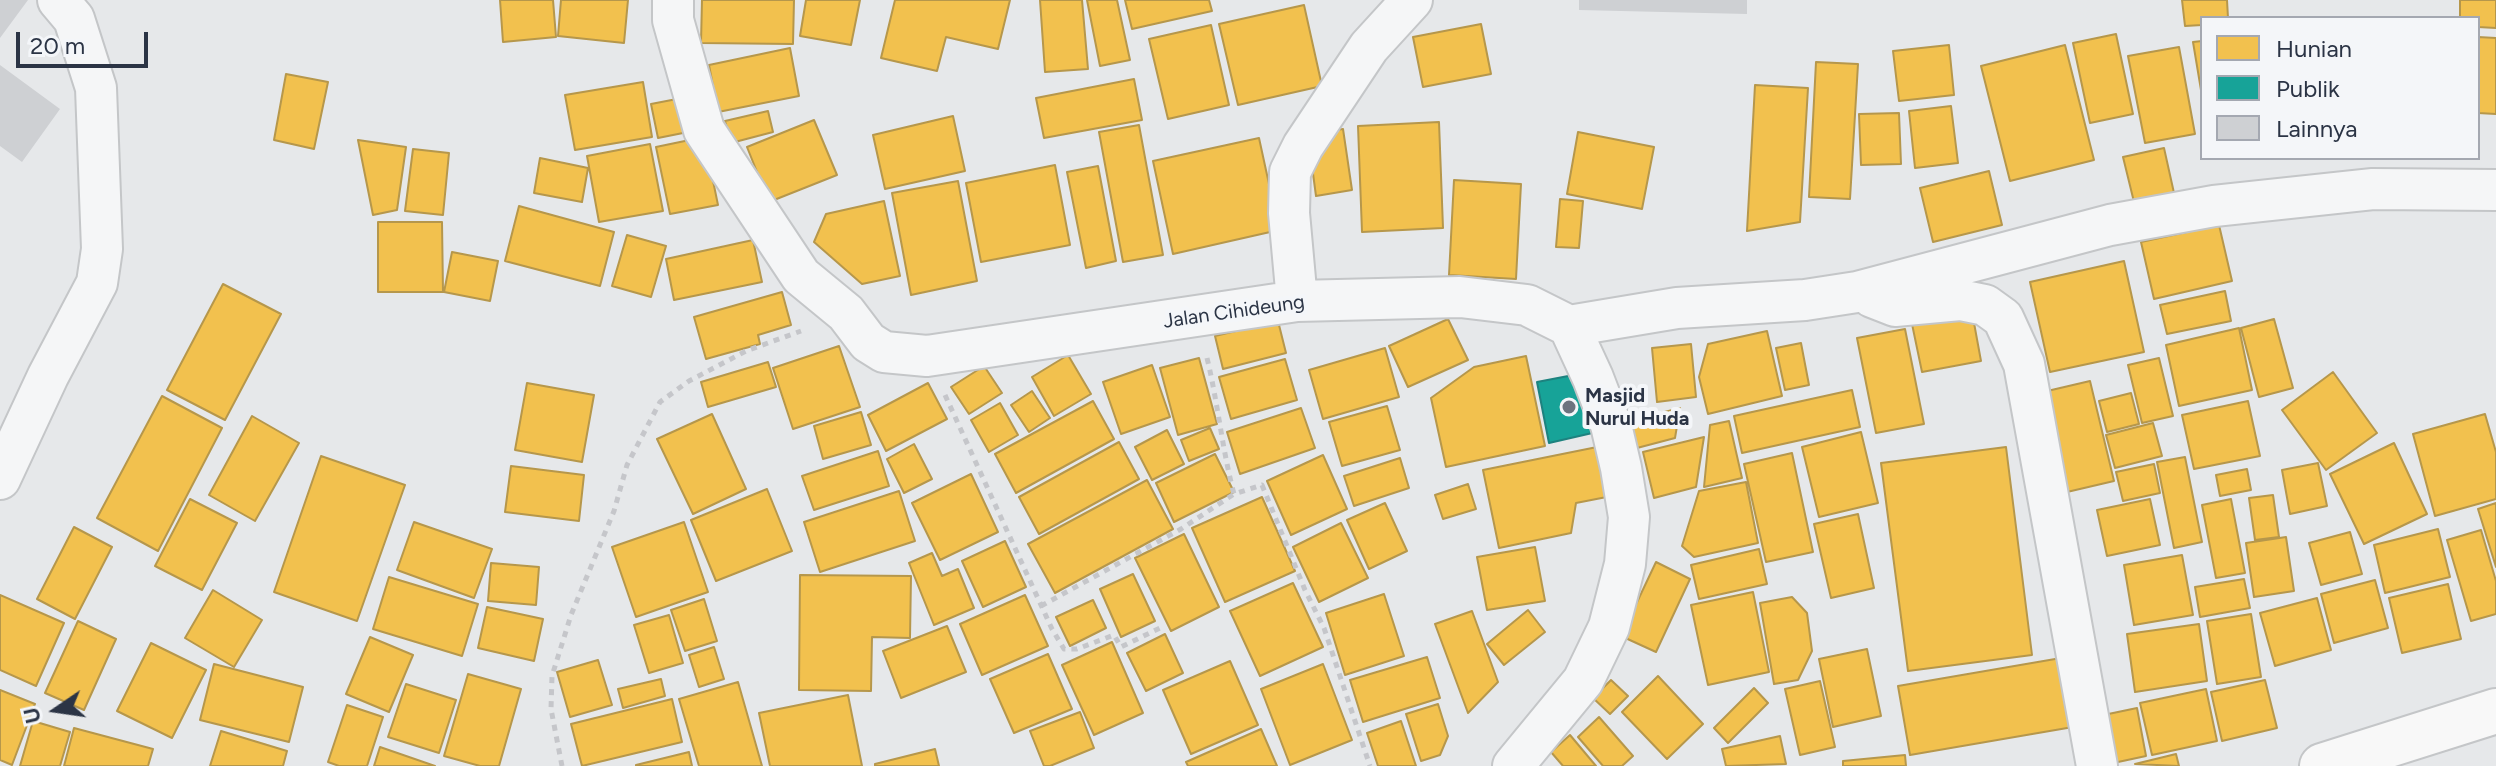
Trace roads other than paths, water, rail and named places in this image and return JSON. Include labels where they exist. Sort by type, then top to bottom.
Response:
[{"type":"main road","points":[[2322,766],[2496,711]]},
{"type":"street","points":[[0,479],[48,376],[97,283],[102,249],[96,88],[74,19],[58,0]]},
{"type":"street","name":"Jalan Cihideung","points":[[673,0],[673,20],[704,130],[801,276],[846,313],[868,342],[884,352],[927,356],[1297,301],[1460,297],[1527,305],[1569,326]]},
{"type":"street","points":[[1297,301],[1289,213],[1290,172],[1303,146],[1369,47],[1412,0]]},
{"type":"street","points":[[1513,766],[1583,681],[1609,627],[1625,564],[1629,517],[1611,425],[1569,326],[1677,308],[1805,300],[1857,292],[2110,225],[2214,206],[2373,189],[2496,190]]},
{"type":"street","points":[[1857,292],[1895,306],[1960,300],[1973,302],[1985,305],[2003,318],[2024,364],[2097,766]]},
{"type":"place","name":"Masjid Nurul Huda","points":[[1569,407]]}]
